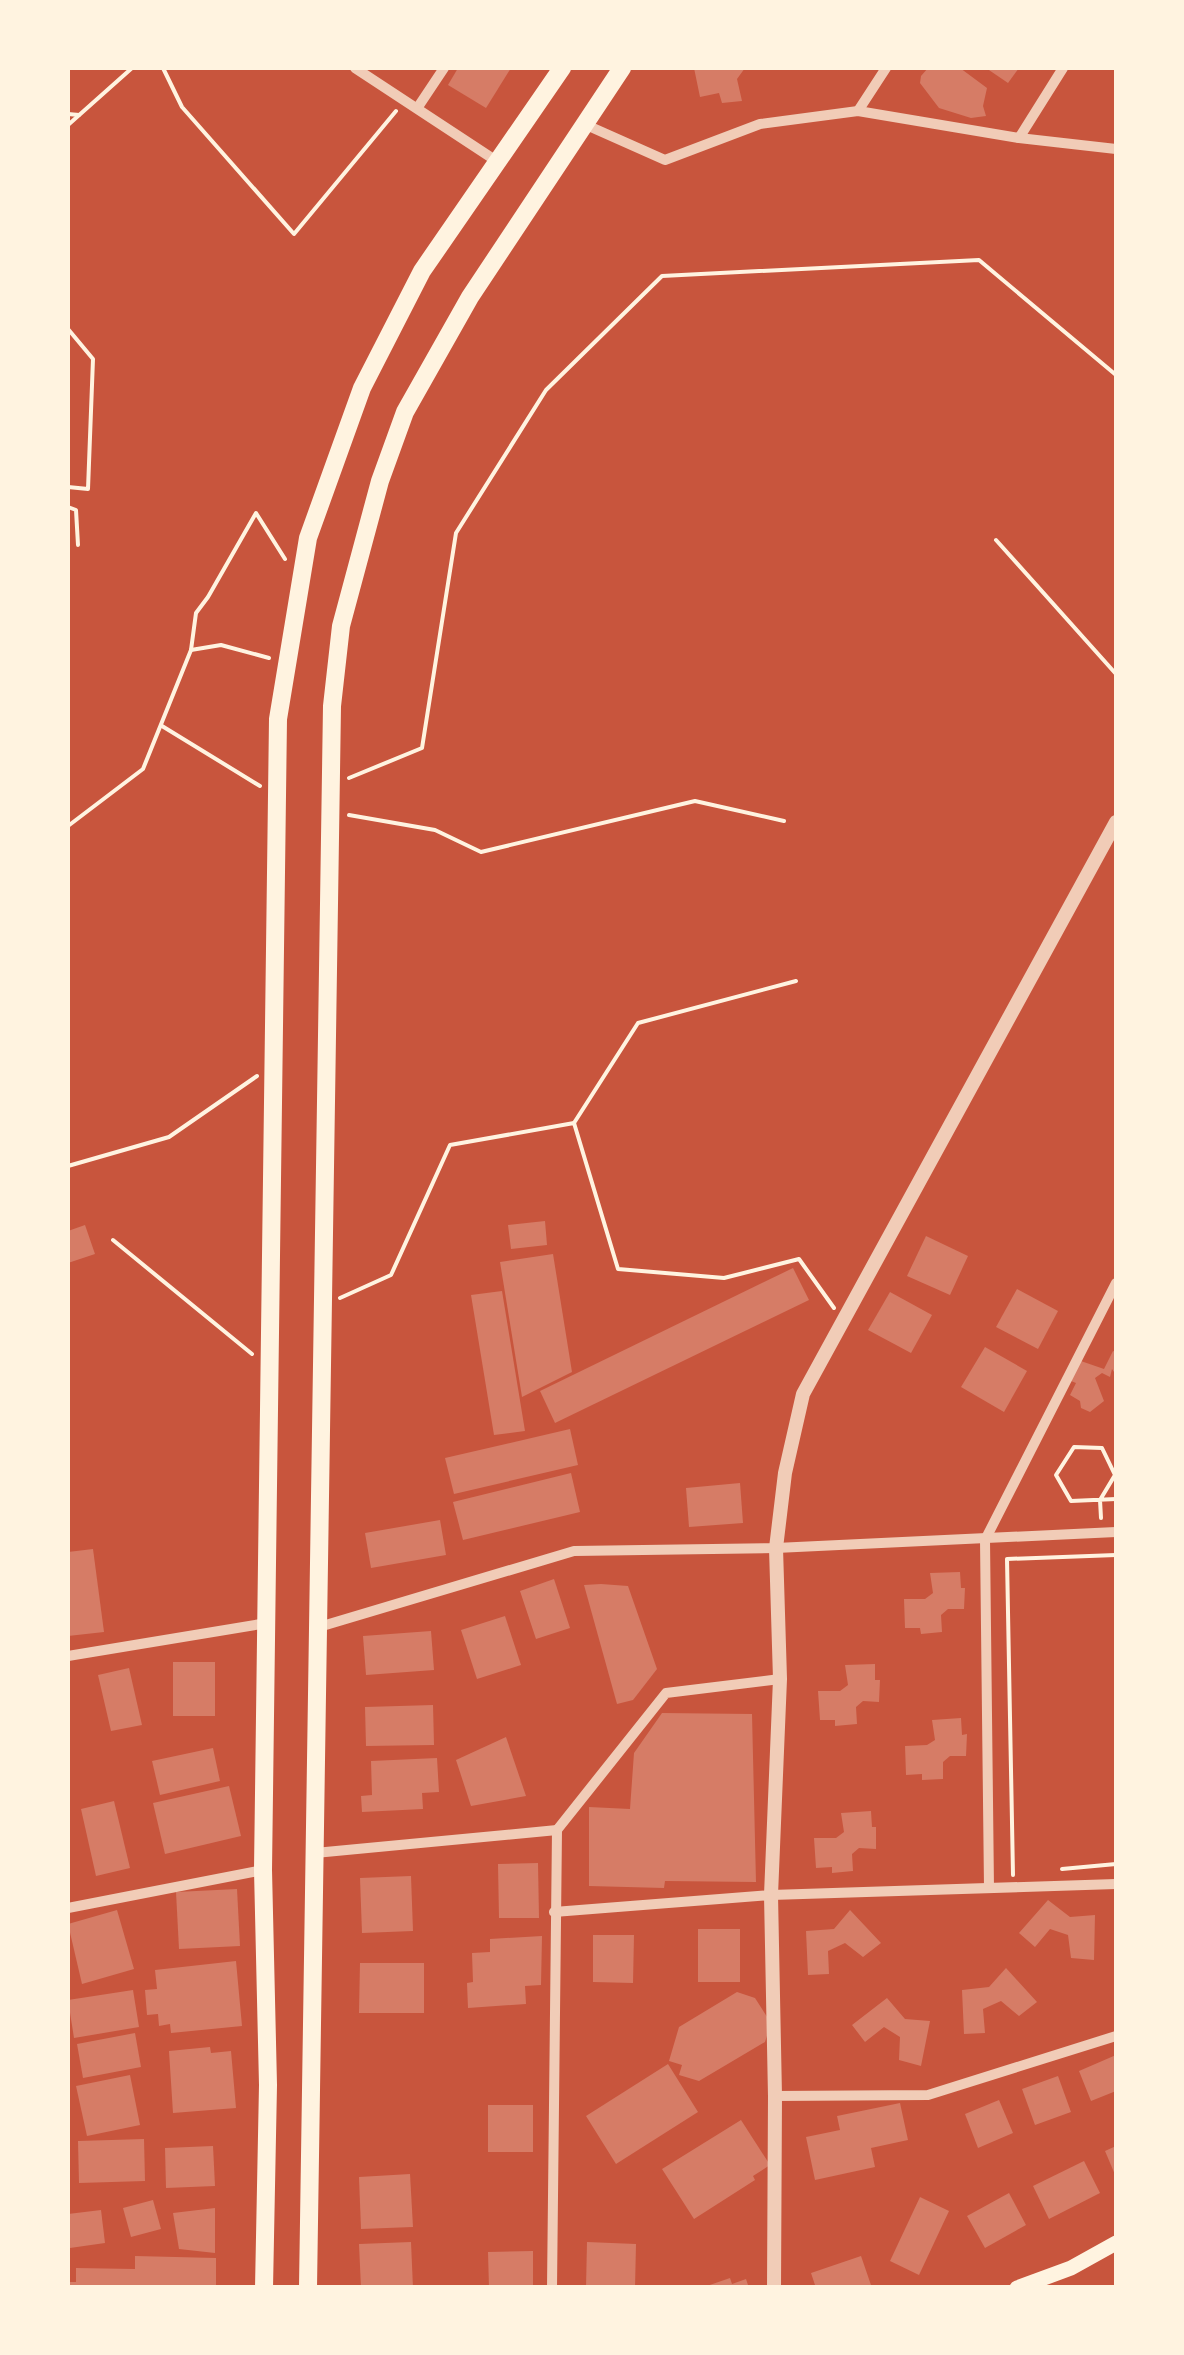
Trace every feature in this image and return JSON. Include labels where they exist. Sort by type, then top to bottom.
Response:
[{"type":"main road","points":[[264,2288],[268,2086],[263,1870],[278,719],[308,538],[362,388],[422,271],[562,68]]},
{"type":"main road","points":[[308,2288],[330,786],[332,706],[342,626],[380,480],[405,412],[470,296],[622,68]]},
{"type":"main road","points":[[1017,2288],[1070,2268],[1116,2243]]},
{"type":"street","points":[[355,68],[498,162]]},
{"type":"street","points":[[418,108],[444,68]]},
{"type":"street","points":[[858,111],[886,68]]},
{"type":"street","points":[[1019,138],[1063,68]]},
{"type":"street","points":[[584,124],[665,160],[760,124],[858,111],[1019,138],[1116,149]]},
{"type":"street","points":[[774,2288],[771,1895],[780,1679],[776,1548],[785,1473],[804,1394],[1116,822]]},
{"type":"street","points":[[988,1888],[984,1540],[1116,1283]]},
{"type":"street","points":[[319,1627],[574,1552],[776,1548],[1116,1532]]},
{"type":"street","points":[[68,1656],[267,1623]]},
{"type":"street","points":[[552,2288],[558,1830],[666,1693],[780,1679]]},
{"type":"street","points":[[315,1853],[558,1830]]},
{"type":"street","points":[[68,1908],[263,1870]]},
{"type":"street","points":[[554,1912],[771,1895],[1116,1884]]},
{"type":"street","points":[[775,2096],[928,2095],[1116,2036]]},
{"type":"path","points":[[68,125],[132,68]]},
{"type":"path","points":[[163,68],[182,108],[294,234],[406,100]]},
{"type":"path","points":[[68,114],[79,115]]},
{"type":"path","points":[[330,786],[422,748],[456,533],[546,390],[662,276],[980,260],[1116,375]]},
{"type":"path","points":[[68,329],[92,359],[88,488],[68,487]]},
{"type":"path","points":[[68,507],[76,510],[78,545]]},
{"type":"path","points":[[68,826],[143,768],[192,650],[196,613],[256,512],[300,585]]},
{"type":"path","points":[[996,540],[1116,674]]},
{"type":"path","points":[[192,650],[221,645],[288,664]]},
{"type":"path","points":[[161,725],[277,796]]},
{"type":"path","points":[[330,812],[436,830],[482,852],[695,801],[784,820]]},
{"type":"path","points":[[322,1306],[390,1275],[450,1145],[574,1123],[638,1023],[796,981]]},
{"type":"path","points":[[68,1166],[170,1137],[274,1065]]},
{"type":"path","points":[[574,1123],[618,1270],[724,1278],[799,1259],[843,1321]]},
{"type":"path","points":[[113,1240],[270,1368]]},
{"type":"path","points":[[1100,1500],[1115,1476],[1102,1448],[1074,1448],[1056,1475],[1071,1500],[1100,1500],[1116,1499]]},
{"type":"path","points":[[1013,1874],[1008,1559],[1116,1555]]},
{"type":"path","points":[[1047,1871],[1116,1864]]},
{"type":"building","points":[[458,68],[511,68],[486,108],[448,85]]},
{"type":"building","points":[[694,68],[745,68],[737,79],[742,101],[722,103],[719,93],[700,97]]},
{"type":"building","points":[[928,68],[960,68],[987,88],[983,106],[986,116],[971,118],[939,108],[920,83]]},
{"type":"building","points":[[986,68],[1019,68],[1008,83]]},
{"type":"building","points":[[545,1221],[547,1245],[511,1249],[508,1225]]},
{"type":"building","points":[[85,1225],[95,1254],[68,1263],[68,1231]]},
{"type":"building","points":[[926,1236],[968,1256],[950,1295],[907,1276]]},
{"type":"building","points":[[553,1254],[572,1372],[522,1397],[500,1262]]},
{"type":"building","points":[[793,1268],[809,1300],[555,1423],[540,1391]]},
{"type":"building","points":[[1017,1289],[1058,1311],[1038,1349],[996,1327]]},
{"type":"building","points":[[502,1291],[525,1431],[494,1435],[471,1295]]},
{"type":"building","points":[[890,1292],[932,1315],[911,1353],[868,1330]]},
{"type":"building","points":[[985,1347],[1027,1371],[1004,1412],[961,1387]]},
{"type":"building","points":[[1113,1351],[1116,1375],[1112,1369],[1110,1377],[1102,1373],[1095,1378],[1104,1401],[1090,1412],[1081,1408],[1080,1401],[1070,1395],[1076,1383],[1071,1381],[1078,1360],[1104,1369]]},
{"type":"building","points":[[570,1429],[578,1465],[454,1494],[445,1458]]},
{"type":"building","points":[[571,1473],[580,1512],[463,1540],[453,1502]]},
{"type":"building","points":[[740,1483],[743,1523],[689,1527],[686,1488]]},
{"type":"building","points":[[440,1520],[446,1555],[371,1568],[365,1533]]},
{"type":"building","points":[[93,1549],[104,1632],[68,1636],[68,1552]]},
{"type":"building","points":[[960,1572],[961,1588],[965,1588],[964,1609],[948,1609],[941,1615],[942,1632],[921,1634],[920,1628],[905,1628],[904,1599],[925,1599],[933,1593],[930,1573]]},
{"type":"building","points":[[554,1579],[570,1628],[536,1639],[520,1591]]},
{"type":"building","points":[[584,1585],[628,1586],[657,1669],[633,1700],[617,1704]]},
{"type":"building","points":[[505,1616],[521,1665],[477,1679],[461,1630]]},
{"type":"building","points":[[431,1631],[434,1670],[366,1675],[363,1636]]},
{"type":"building","points":[[173,1662],[215,1662],[215,1716],[173,1716]]},
{"type":"building","points":[[875,1664],[875,1680],[880,1680],[879,1702],[863,1701],[856,1707],[857,1724],[835,1726],[835,1720],[820,1720],[818,1691],[840,1691],[848,1685],[845,1665]]},
{"type":"building","points":[[129,1668],[142,1725],[111,1731],[98,1675]]},
{"type":"building","points":[[433,1705],[434,1745],[366,1746],[365,1707]]},
{"type":"building","points":[[662,1713],[752,1714],[756,1882],[665,1881],[664,1888],[589,1886],[589,1807],[630,1809],[634,1753]]},
{"type":"building","points":[[961,1718],[962,1735],[967,1734],[966,1756],[950,1756],[943,1762],[943,1779],[922,1780],[922,1774],[906,1775],[905,1746],[927,1745],[935,1740],[932,1720]]},
{"type":"building","points":[[506,1737],[526,1796],[471,1806],[456,1760]]},
{"type":"building","points":[[213,1748],[220,1781],[160,1795],[152,1761]]},
{"type":"building","points":[[437,1758],[439,1792],[422,1793],[423,1809],[362,1812],[361,1796],[372,1795],[371,1761]]},
{"type":"building","points":[[229,1786],[241,1836],[165,1854],[153,1803]]},
{"type":"building","points":[[114,1801],[130,1868],[96,1876],[81,1809]]},
{"type":"building","points":[[871,1811],[876,1849],[859,1848],[852,1854],[853,1871],[832,1873],[832,1867],[816,1868],[814,1838],[836,1838],[844,1832],[841,1813]]},
{"type":"building","points":[[538,1863],[539,1918],[499,1918],[498,1864]]},
{"type":"building","points":[[411,1876],[413,1931],[362,1933],[360,1878]]},
{"type":"building","points":[[237,1889],[240,1946],[179,1949],[176,1892]]},
{"type":"building","points":[[1048,1900],[1070,1917],[1095,1915],[1094,1960],[1071,1958],[1068,1935],[1050,1929],[1035,1947],[1019,1933]]},
{"type":"building","points":[[117,1910],[134,1969],[82,1984],[68,1924]]},
{"type":"building","points":[[850,1910],[881,1943],[863,1957],[845,1943],[828,1951],[829,1974],[808,1975],[806,1931],[834,1929]]},
{"type":"building","points":[[698,1929],[740,1929],[740,1982],[698,1982]]},
{"type":"building","points":[[593,1935],[634,1935],[633,1983],[593,1982]]},
{"type":"building","points":[[542,1936],[541,1985],[525,1986],[526,2004],[468,2008],[467,1983],[473,1982],[472,1953],[490,1952],[490,1939]]},
{"type":"building","points":[[236,1961],[242,2026],[171,2033],[170,2024],[159,2026],[158,2014],[147,2015],[145,1990],[157,1989],[155,1970]]},
{"type":"building","points":[[360,1963],[424,1963],[424,2013],[359,2013]]},
{"type":"building","points":[[1006,1968],[1037,2002],[1019,2016],[1001,2001],[983,2009],[985,2033],[964,2034],[962,1990],[989,1987]]},
{"type":"building","points":[[133,1990],[139,2027],[74,2038],[68,2000]]},
{"type":"building","points":[[737,1992],[755,1998],[771,2023],[765,2042],[699,2081],[679,2075],[682,2065],[669,2061],[679,2027]]},
{"type":"building","points":[[887,1998],[905,2019],[930,2021],[921,2066],[899,2060],[900,2037],[884,2027],[865,2042],[852,2025]]},
{"type":"building","points":[[135,2033],[141,2067],[83,2078],[77,2044]]},
{"type":"building","points":[[210,2047],[211,2053],[231,2051],[236,2108],[173,2113],[169,2051]]},
{"type":"building","points":[[1116,2055],[1116,2091],[1091,2101],[1079,2071]]},
{"type":"building","points":[[668,2064],[698,2112],[616,2164],[586,2116]]},
{"type":"building","points":[[130,2075],[140,2125],[87,2136],[76,2086]]},
{"type":"building","points":[[1058,2076],[1071,2112],[1035,2125],[1022,2089]]},
{"type":"building","points":[[999,2100],[1013,2133],[978,2148],[965,2114]]},
{"type":"building","points":[[900,2103],[908,2140],[871,2148],[875,2167],[815,2180],[806,2137],[840,2130],[837,2116]]},
{"type":"building","points":[[488,2105],[533,2105],[533,2152],[488,2152]]},
{"type":"building","points":[[741,2120],[770,2165],[753,2176],[755,2180],[694,2219],[662,2169]]},
{"type":"building","points":[[144,2139],[145,2181],[79,2183],[78,2141]]},
{"type":"building","points":[[213,2146],[215,2186],[166,2188],[165,2148]]},
{"type":"building","points":[[1116,2146],[1116,2177],[1105,2151]]},
{"type":"building","points":[[1084,2161],[1100,2193],[1049,2219],[1033,2186]]},
{"type":"building","points":[[410,2174],[413,2227],[361,2229],[359,2177]]},
{"type":"building","points":[[1009,2193],[1026,2225],[985,2248],[967,2216]]},
{"type":"building","points":[[920,2197],[949,2211],[919,2275],[890,2261]]},
{"type":"building","points":[[153,2200],[161,2229],[131,2237],[123,2208]]},
{"type":"building","points":[[215,2208],[215,2253],[179,2249],[173,2213]]},
{"type":"building","points":[[101,2210],[105,2243],[70,2248],[68,2214]]},
{"type":"building","points":[[411,2242],[413,2288],[361,2288],[359,2244]]},
{"type":"building","points":[[587,2242],[636,2244],[635,2288],[586,2288]]},
{"type":"building","points":[[533,2251],[533,2288],[489,2288],[488,2252]]},
{"type":"building","points":[[135,2256],[216,2258],[216,2288],[68,2288],[68,2282],[76,2282],[76,2268],[135,2269]]},
{"type":"building","points":[[861,2256],[872,2288],[816,2288],[811,2273]]},
{"type":"building","points":[[730,2278],[732,2284],[746,2279],[749,2288],[701,2288]]}]
